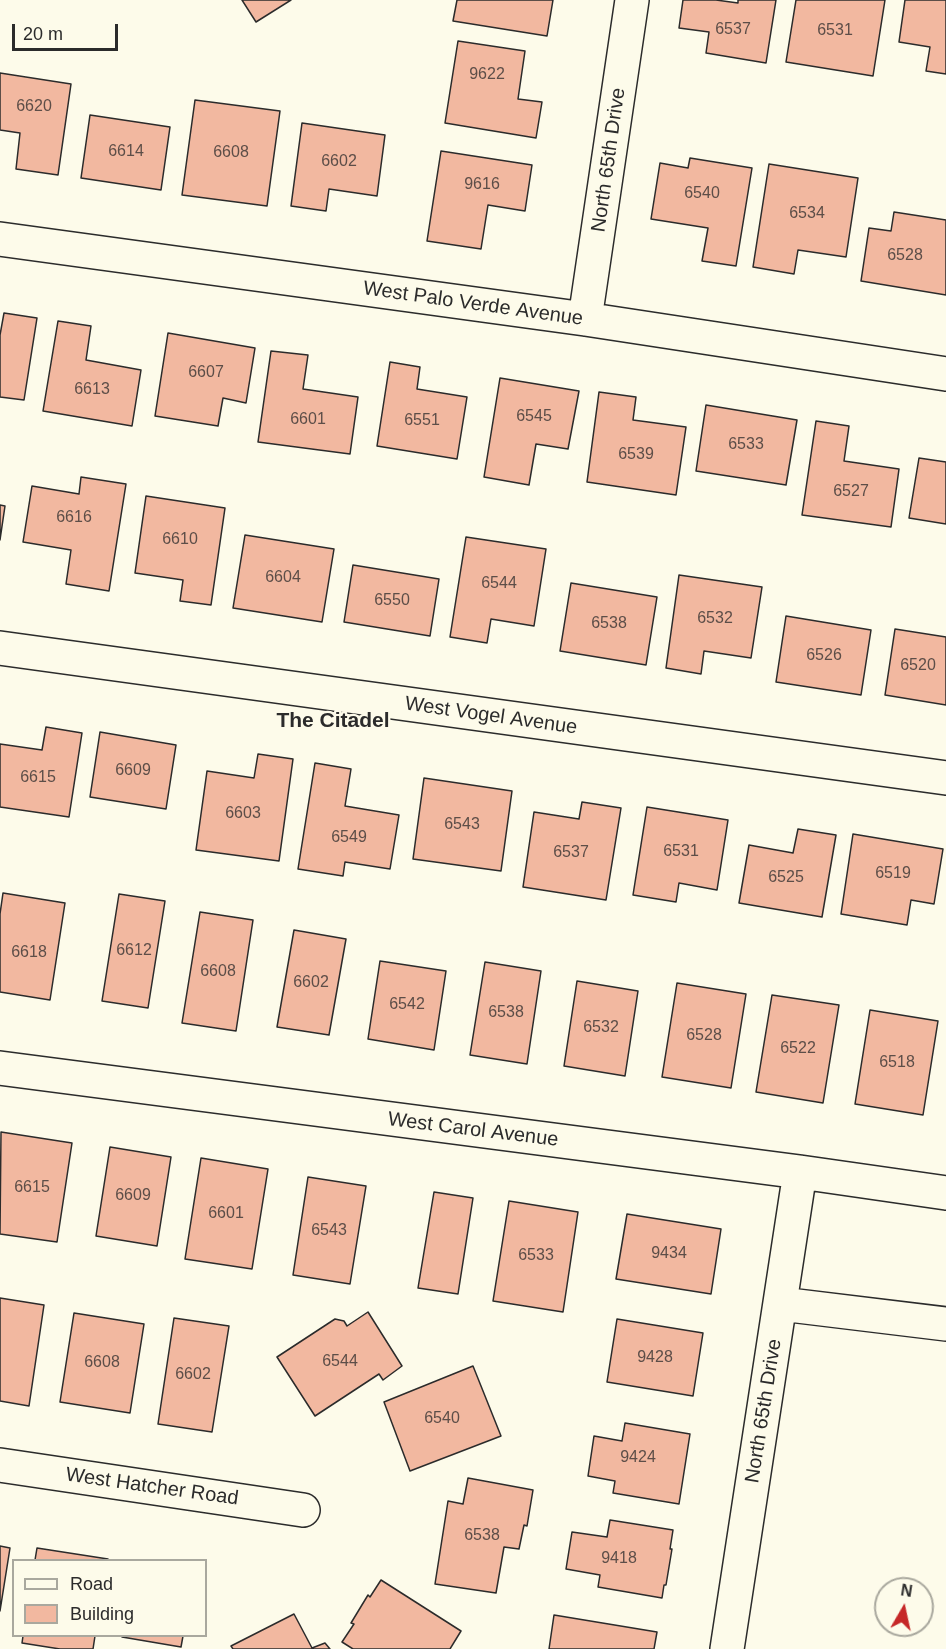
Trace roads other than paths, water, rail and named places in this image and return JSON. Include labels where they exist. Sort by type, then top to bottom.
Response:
[{"type":"street","name":"North 65th Drive","points":[[585,319],[632,0]]},
{"type":"street","name":"West Palo Verde Avenue","points":[[0,239],[585,319],[946,374]]},
{"type":"street","name":"West Vogel Avenue","points":[[0,648],[946,778]]},
{"type":"street","name":"West Carol Avenue","points":[[0,1068],[946,1193]]},
{"type":"street","name":"North 65th Drive","points":[[727,1649],[800,1172]]},
{"type":"street","points":[[781,1304],[946,1324]]},
{"type":"street","name":"West Hatcher Road","points":[[0,1465],[303,1510]]},
{"type":"district","name":"The Citadel","points":[[333,721]]}]
